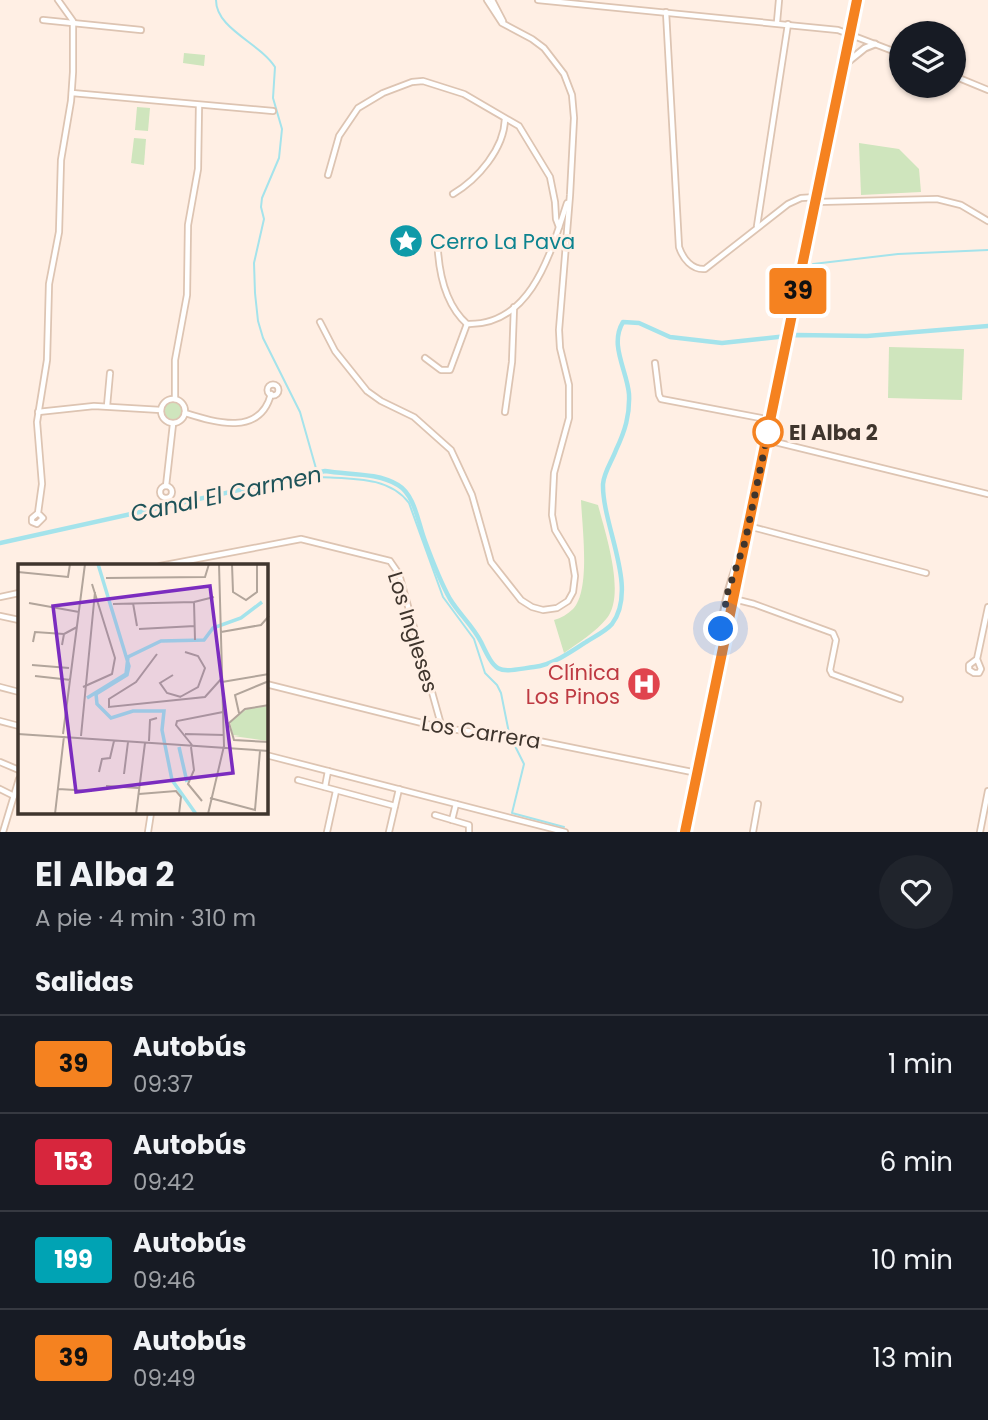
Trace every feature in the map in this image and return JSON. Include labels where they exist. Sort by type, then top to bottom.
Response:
[{"type":"main road","points":[[685,832],[857,0]]},
{"type":"main road","points":[[865,40],[865,48]]},
{"type":"main road","points":[[844,65],[865,48],[875,44]]},
{"type":"main road","points":[[721,656],[721,629],[728,591],[745,542]]},
{"type":"street","points":[[38,513],[42,484],[36,437],[37,412],[47,360],[49,284],[59,232],[62,152],[72,93],[74,23],[58,0]]},
{"type":"street","points":[[66,0],[66,9]]},
{"type":"street","points":[[320,322],[335,351],[367,391],[383,403],[414,417],[451,450],[472,495],[491,562],[521,600],[538,609],[563,605],[573,592],[575,576],[572,558],[555,530],[552,502],[554,473],[569,418],[569,384],[560,348],[559,330],[570,195],[573,109],[569,86],[560,68],[544,48],[498,19],[486,0]]},
{"type":"street","points":[[492,0],[505,25]]},
{"type":"street","points":[[538,0],[777,22],[850,33],[889,49]]},
{"type":"street","points":[[777,22],[779,0]]},
{"type":"street","points":[[666,12],[680,251],[692,266],[705,269],[792,201],[805,197],[817,200],[937,199],[961,205],[988,221]]},
{"type":"street","points":[[43,20],[141,30]]},
{"type":"street","points":[[757,227],[788,24]]},
{"type":"street","points":[[328,175],[339,136],[359,108],[377,95],[411,82],[423,81],[458,92],[519,126],[544,166],[553,189],[559,227]]},
{"type":"street","points":[[966,81],[988,90]]},
{"type":"street","points":[[72,93],[273,111]]},
{"type":"street","points":[[175,399],[175,360],[187,295],[188,225],[198,169],[199,105]]},
{"type":"street","points":[[453,194],[476,177],[503,136],[505,119]]},
{"type":"street","points":[[467,324],[493,319],[529,293],[540,277],[570,195]]},
{"type":"street","points":[[438,252],[441,280],[446,293],[467,324]]},
{"type":"street","points":[[505,412],[513,362],[514,306]]},
{"type":"street","points":[[425,358],[442,370],[451,369],[467,324]]},
{"type":"street","points":[[655,363],[661,400],[771,420]]},
{"type":"street","points":[[107,406],[110,373]]},
{"type":"street","points":[[185,413],[225,424],[240,423],[259,414],[268,404],[271,394]]},
{"type":"street","points":[[175,399],[184,405],[185,413],[181,421],[173,424],[165,421],[161,410],[165,403],[175,399]]},
{"type":"street","points":[[37,412],[107,406],[161,410]]},
{"type":"street","points":[[166,486],[173,424]]},
{"type":"street","points":[[767,440],[988,494]]},
{"type":"street","points":[[748,526],[926,573]]},
{"type":"street","name":"Los Ingleses","points":[[170,564],[301,539],[390,561],[399,574],[442,728]]},
{"type":"street","points":[[0,597],[18,593]]},
{"type":"street","points":[[734,599],[833,633],[836,640],[830,670],[832,674],[900,699]]},
{"type":"street","points":[[977,659],[988,607]]},
{"type":"street","points":[[0,616],[18,620]]},
{"type":"street","name":"Los Carrera","points":[[268,684],[442,728],[529,739],[697,773]]},
{"type":"street","points":[[0,687],[18,692]]},
{"type":"street","points":[[0,721],[18,726]]},
{"type":"street","points":[[268,756],[565,832]]},
{"type":"street","points":[[0,762],[18,770]]},
{"type":"street","points":[[325,787],[328,771]]},
{"type":"street","points":[[298,780],[395,806]]},
{"type":"street","points":[[4,832],[18,782]]},
{"type":"street","points":[[0,789],[14,796]]},
{"type":"street","points":[[389,832],[399,789]]},
{"type":"street","points":[[327,832],[336,791]]},
{"type":"street","points":[[980,832],[988,791]]},
{"type":"street","points":[[452,820],[456,804]]},
{"type":"street","points":[[753,832],[758,804]]},
{"type":"street","points":[[148,832],[151,814]]},
{"type":"street","points":[[435,815],[469,825],[469,832]]},
{"type":"green space","points":[[184,53],[205,55],[204,66],[183,63]]},
{"type":"green space","points":[[137,107],[150,108],[148,131],[135,130]]},
{"type":"green space","points":[[134,138],[146,139],[144,165],[131,163]]},
{"type":"green space","points":[[859,143],[899,149],[919,169],[921,192],[861,195]]},
{"type":"green space","points":[[889,347],[964,349],[962,400],[888,398]]},
{"type":"green space","points":[[173,402],[180,405],[183,412],[180,419],[173,422],[166,419],[163,412],[166,405]]},
{"type":"green space","points":[[581,500],[598,505],[609,546],[615,594],[607,618],[592,633],[564,653],[554,620],[573,609],[582,588],[584,558]]},
{"type":"waterway","points":[[216,0],[223,19],[275,67],[273,98],[282,129],[279,158],[262,198],[264,219],[254,263],[258,321],[263,338],[300,412],[317,472],[321,477],[380,483],[401,494],[409,503],[443,597],[474,639],[485,673],[501,693],[509,733]]},
{"type":"waterway","points":[[813,264],[898,254],[988,250]]},
{"type":"waterway","name":"Canal El Carmen","points":[[0,543],[325,471],[381,478],[398,485],[408,495],[446,592],[478,636],[495,666],[506,670],[541,666],[561,658],[603,631],[612,624],[619,609],[621,575],[604,501],[603,484],[629,409],[628,385],[618,349],[619,331],[623,322],[639,323],[670,337],[722,343],[796,335],[867,336],[988,326]]},
{"type":"waterway","points":[[512,740],[524,764],[512,813],[564,827]]},
{"type":"bus line","name":"39","points":[[685,832],[857,0]]},
{"type":"place","name":"Cerro La Pava","points":[[406,241]]},
{"type":"place","name":"El Alba 2","points":[[768,432]]},
{"type":"place","name":"Clínica Los Pinos","points":[[644,684]]},
{"type":"route","points":[[721,629],[732,575],[745,542],[768,432]]}]
